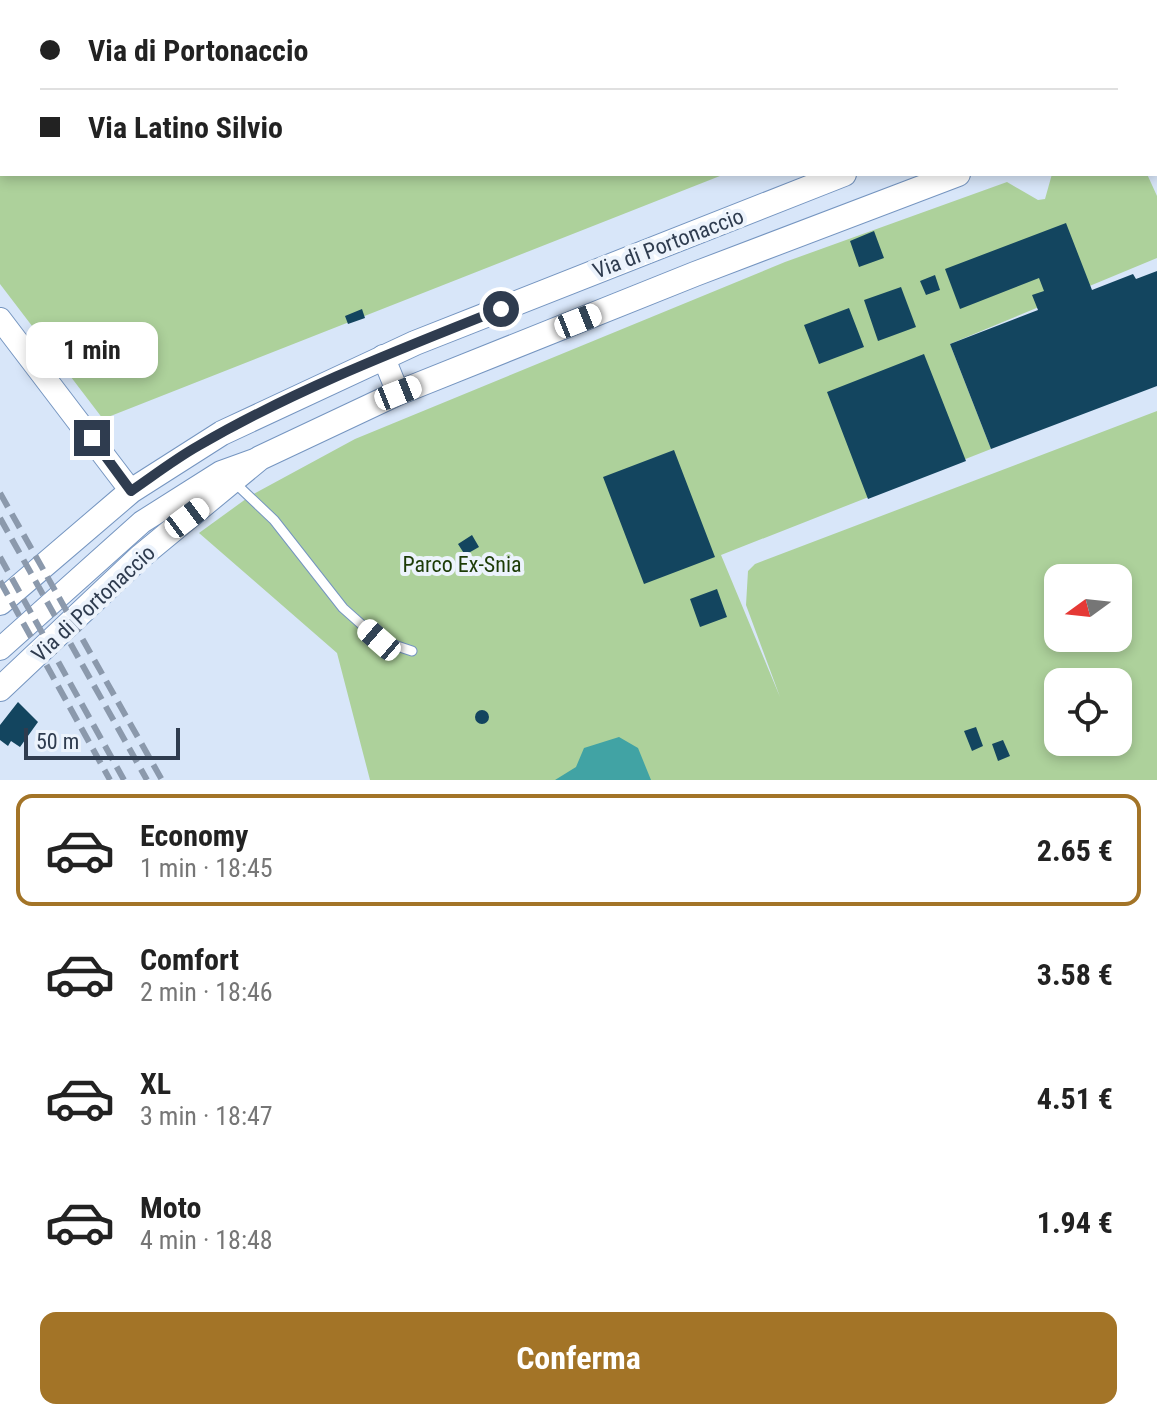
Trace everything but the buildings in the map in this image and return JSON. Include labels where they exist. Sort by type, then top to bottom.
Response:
[{"type":"main road","name":"Via di Portonaccio","points":[[0,603],[131,491],[222,433],[383,356],[839,176]]},
{"type":"main road","name":"Via di Portonaccio","points":[[0,689],[140,557],[260,458],[398,393],[695,274],[953,176]]},
{"type":"street","points":[[0,319],[131,491]]},
{"type":"street","points":[[383,356],[398,393]]},
{"type":"street","name":"Via di Portonaccio","points":[[0,649],[133,528],[211,477],[260,458]]},
{"type":"lane","points":[[234,482],[274,520],[343,608],[379,640],[412,651]]},
{"type":"green space","points":[[0,176],[720,176],[103,419],[0,284]]},
{"type":"green space","name":"Parco Ex-Snia","points":[[1051,176],[1148,176],[1157,196],[1157,258],[950,344],[991,449],[721,555],[780,697],[746,605],[748,571],[755,564],[1157,411],[1157,780],[370,780],[337,653],[199,533],[250,496],[355,439],[785,262],[1007,182],[1038,200],[1045,199]]},
{"type":"shaded area","points":[[619,737],[638,748],[651,780],[555,780],[576,767],[584,748]]},
{"type":"railway","points":[[0,493],[162,780]]},
{"type":"railway","points":[[0,518],[147,780]]},
{"type":"railway","points":[[0,557],[124,780]]},
{"type":"railway","points":[[0,581],[110,780]]},
{"type":"route","points":[[92,438],[131,491],[196,447],[283,402],[383,356],[501,309]]}]
